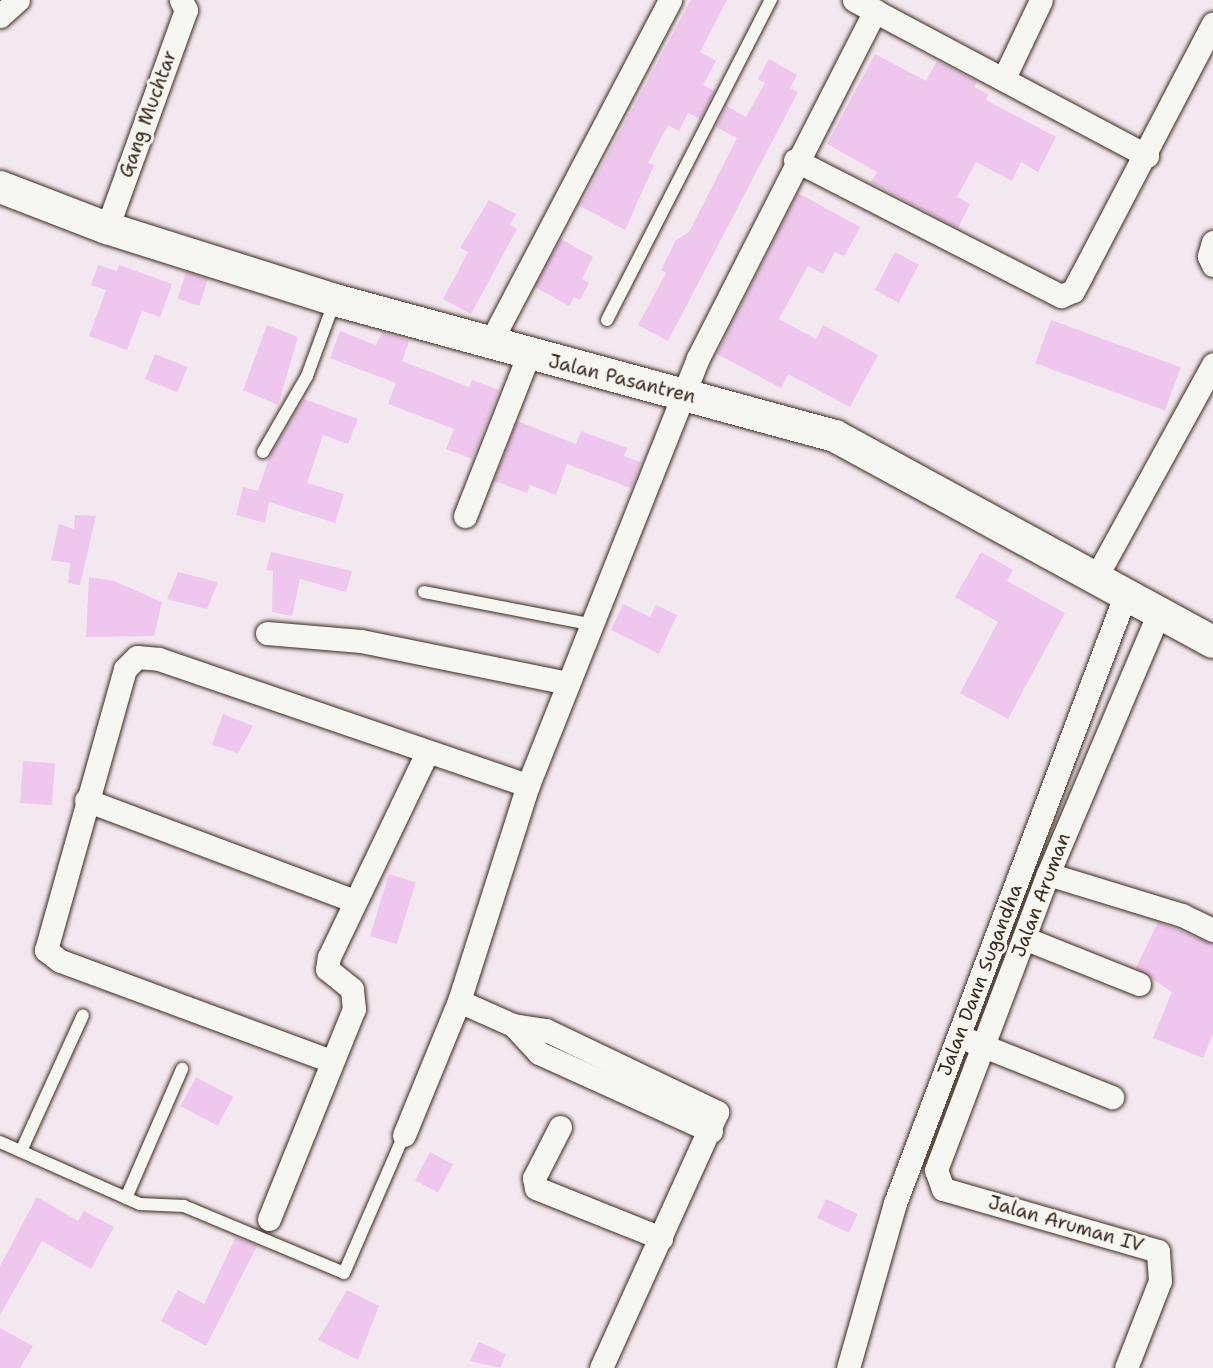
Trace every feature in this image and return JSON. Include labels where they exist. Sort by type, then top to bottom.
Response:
[{"type":"main road","name":"Jalan Pasantren","points":[[0,187],[107,228],[335,300],[528,356],[683,394],[835,436],[1213,642]]},
{"type":"street","points":[[0,16],[18,0]]},
{"type":"street","name":"Gang Muchtar","points":[[107,228],[186,10],[181,0]]},
{"type":"street","points":[[489,345],[670,0]]},
{"type":"street","points":[[854,0],[1147,156]]},
{"type":"street","points":[[1004,78],[1041,0]]},
{"type":"street","points":[[404,1135],[459,1001],[528,785],[683,394],[795,160],[875,11]]},
{"type":"street","points":[[795,160],[1061,296],[1073,291],[1147,156],[1213,23]]},
{"type":"street","points":[[1213,242],[1213,265]]},
{"type":"street","points":[[465,516],[528,356]]},
{"type":"street","points":[[1095,579],[1213,364]]},
{"type":"street","name":"Jalan Dann Sugandha","points":[[848,1368],[895,1203],[1125,596]]},
{"type":"street","name":"Jalan Aruman","points":[[939,1181],[936,1170],[1048,874],[1158,613]]},
{"type":"street","points":[[267,633],[361,641],[568,683]]},
{"type":"street","points":[[331,1061],[51,956],[46,934],[125,669],[137,657],[159,659],[528,785]]},
{"type":"street","points":[[268,1219],[355,998],[327,970],[329,957],[427,752]]},
{"type":"street","points":[[86,800],[354,901]]},
{"type":"street","points":[[1048,874],[1182,915],[1213,930]]},
{"type":"street","points":[[1024,938],[1139,984]]},
{"type":"street","points":[[459,1001],[513,1025],[547,1030],[712,1106],[718,1116],[601,1368]]},
{"type":"street","points":[[958,1036],[1112,1097]]},
{"type":"street","points":[[560,1126],[534,1178],[536,1188],[661,1238]]},
{"type":"street","name":"Jalan Aruman IV","points":[[939,1181],[955,1193],[1158,1251],[1160,1281],[1125,1368]]},
{"type":"lane","points":[[607,320],[771,0]]},
{"type":"lane","points":[[263,452],[307,376],[335,300]]},
{"type":"lane","points":[[424,593],[593,625]]},
{"type":"lane","points":[[21,1151],[83,1015]]},
{"type":"lane","points":[[126,1198],[182,1069]]},
{"type":"lane","points":[[0,1142],[140,1204],[184,1206],[344,1273],[404,1135]]},
{"type":"building","points":[[691,0],[727,0],[700,52],[716,61],[703,85],[715,91],[700,119],[688,113],[679,131],[668,125],[648,163],[654,165],[625,230],[580,206]]},
{"type":"building","points":[[875,54],[926,81],[937,61],[977,82],[974,87],[988,94],[986,100],[1056,137],[1038,172],[1021,162],[1012,181],[976,162],[957,197],[970,204],[958,228],[871,182],[877,172],[827,144]]},
{"type":"building","points":[[769,59],[797,75],[790,88],[798,92],[668,341],[638,325],[666,273],[661,270],[676,240],[689,232],[737,138],[716,127],[727,106],[746,117],[765,83],[758,79]]},
{"type":"building","points":[[798,193],[860,227],[844,257],[835,252],[823,274],[808,266],[779,319],[816,339],[823,325],[878,355],[850,407],[788,374],[781,388],[717,354]]},
{"type":"building","points":[[489,200],[516,214],[510,225],[517,229],[471,314],[443,299],[468,252],[460,248]]},
{"type":"building","points":[[561,239],[593,257],[582,279],[589,283],[580,300],[574,297],[569,306],[535,287]]},
{"type":"building","points":[[895,252],[919,265],[899,303],[875,290]]},
{"type":"building","points":[[98,265],[117,271],[119,265],[172,284],[160,317],[142,311],[127,350],[89,336],[106,290],[91,285]]},
{"type":"building","points":[[186,272],[208,279],[199,306],[177,299]]},
{"type":"building","points":[[1051,320],[1181,367],[1165,410],[1035,363]]},
{"type":"building","points":[[267,325],[298,337],[278,405],[243,390]]},
{"type":"building","points":[[340,331],[376,345],[382,332],[409,341],[402,361],[469,387],[472,380],[499,390],[472,459],[446,449],[454,429],[388,404],[396,383],[330,358]]},
{"type":"building","points":[[155,354],[187,367],[177,392],[145,379]]},
{"type":"building","points":[[304,399],[358,419],[348,444],[323,435],[307,483],[344,494],[335,523],[269,502],[265,523],[236,515],[243,487],[258,491],[269,458]]},
{"type":"building","points":[[517,421],[576,444],[581,431],[627,448],[624,456],[641,462],[631,488],[567,464],[556,495],[530,485],[527,493],[494,481]]},
{"type":"building","points":[[75,515],[96,516],[80,585],[68,583],[70,563],[51,560],[59,524],[74,529]]},
{"type":"building","points":[[271,552],[352,571],[346,592],[300,579],[292,616],[272,612],[273,571],[266,570]]},
{"type":"building","points":[[981,552],[1013,570],[1007,581],[1065,613],[1008,719],[960,693],[998,622],[955,597]]},
{"type":"building","points":[[178,572],[218,582],[207,609],[167,599]]},
{"type":"building","points":[[89,577],[114,581],[162,602],[154,636],[86,637]]},
{"type":"building","points":[[623,604],[650,617],[656,605],[677,615],[659,654],[611,630]]},
{"type":"building","points":[[223,714],[253,726],[238,753],[212,745]]},
{"type":"building","points":[[23,761],[55,763],[52,805],[20,803]]},
{"type":"building","points":[[389,874],[416,882],[397,944],[370,936]]},
{"type":"building","points":[[1158,922],[1213,944],[1213,1034],[1203,1058],[1153,1038],[1172,992],[1136,968]]},
{"type":"building","points":[[196,1077],[233,1097],[218,1126],[181,1106]]},
{"type":"building","points":[[430,1152],[453,1164],[438,1192],[415,1180]]},
{"type":"building","points":[[37,1197],[78,1221],[84,1211],[114,1227],[91,1269],[42,1241],[0,1315],[0,1266]]},
{"type":"building","points":[[826,1199],[858,1214],[849,1233],[817,1218]]},
{"type":"building","points":[[236,1237],[257,1246],[206,1346],[161,1321],[178,1290],[204,1304]]},
{"type":"building","points":[[347,1290],[379,1306],[358,1360],[318,1340]]},
{"type":"building","points":[[0,1328],[33,1346],[20,1368],[0,1368]]},
{"type":"building","points":[[479,1342],[506,1354],[500,1368],[470,1361]]}]
